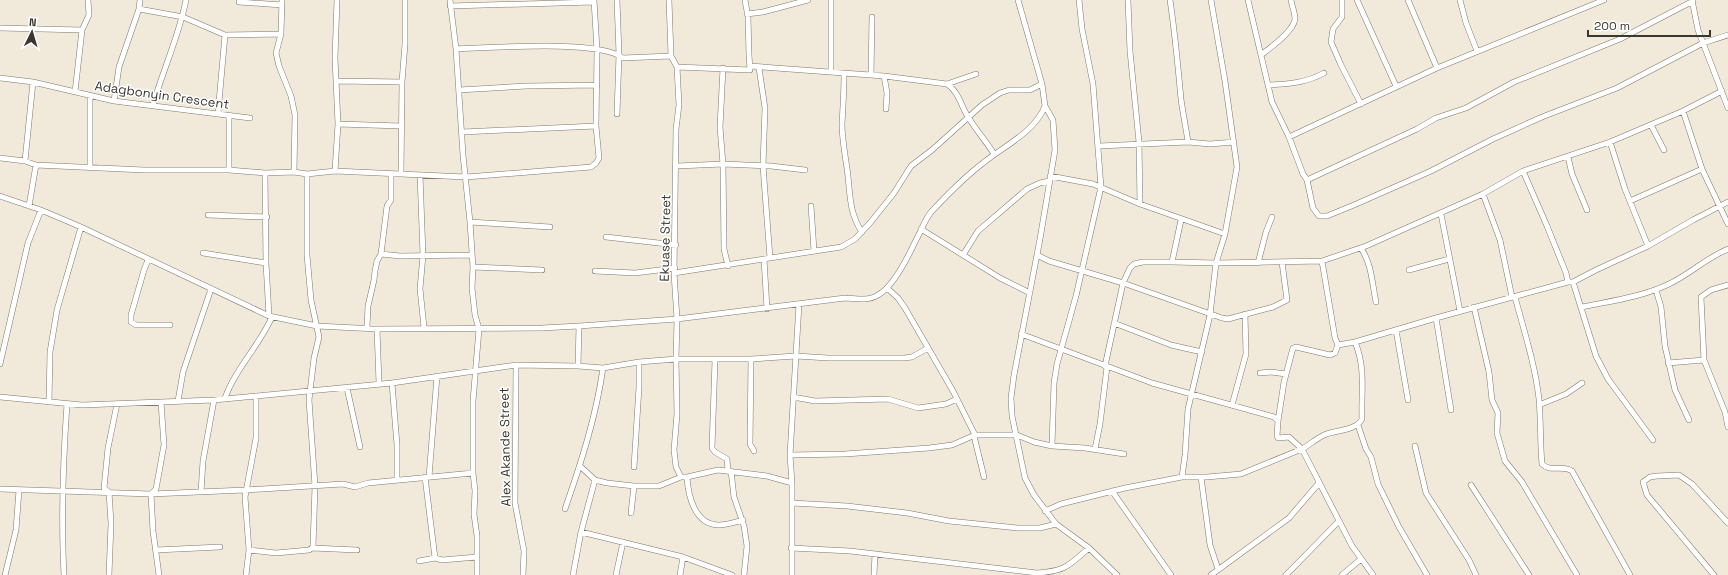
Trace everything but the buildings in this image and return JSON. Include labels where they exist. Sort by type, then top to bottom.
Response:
[{"type":"street","points":[[75,92],[82,30],[89,15],[88,0]]},
{"type":"street","points":[[114,101],[119,67],[139,9],[140,0]]},
{"type":"street","points":[[153,105],[160,77],[183,17],[186,0]]},
{"type":"street","points":[[335,171],[338,124],[335,58],[337,0]]},
{"type":"street","points":[[401,173],[405,0]]},
{"type":"street","points":[[450,0],[456,49],[470,222],[473,267],[472,288],[475,315],[479,329],[473,401],[473,473],[477,575]]},
{"type":"street","points":[[617,0],[619,54],[617,114]]},
{"type":"street","name":"Ekuase Street","points":[[669,0],[671,56],[677,67],[678,105],[676,129],[675,271],[677,319],[677,414],[674,450],[676,466],[681,477]]},
{"type":"street","points":[[677,67],[750,70],[745,0]]},
{"type":"street","points":[[747,14],[763,12],[808,0]]},
{"type":"street","points":[[831,0],[831,72]]},
{"type":"street","points":[[1018,0],[1042,84],[1045,106],[1053,120],[1055,150],[1011,398],[1017,435],[1025,478],[1045,511],[1056,524],[1089,548],[1117,575]]},
{"type":"street","points":[[1052,446],[1054,383],[1057,364],[1076,296],[1101,188],[1099,146],[1093,84],[1082,29],[1079,0]]},
{"type":"street","points":[[1128,0],[1130,51],[1137,107],[1140,204]]},
{"type":"street","points":[[1170,0],[1188,142]]},
{"type":"street","points":[[1182,477],[1188,409],[1210,315],[1216,263],[1225,234],[1237,167],[1211,0]]},
{"type":"street","points":[[1248,0],[1272,102],[1289,136],[1303,174],[1307,180],[1315,214],[1319,216],[1327,216],[1431,171],[1493,139],[1542,117],[1617,88],[1703,43],[1728,35]]},
{"type":"street","points":[[1261,55],[1275,45],[1292,26],[1295,19],[1291,0]]},
{"type":"street","points":[[1342,0],[1342,16],[1334,29],[1332,42],[1341,65],[1361,104]]},
{"type":"street","points":[[1357,0],[1396,86]]},
{"type":"street","points":[[1408,0],[1437,68]]},
{"type":"street","points":[[1460,0],[1466,23],[1477,51]]},
{"type":"street","points":[[1289,136],[1437,68],[1604,0]]},
{"type":"street","points":[[0,158],[25,161],[36,165],[90,166],[144,170],[229,170],[265,173],[294,172],[307,174],[335,171],[466,176],[591,166],[596,163],[599,158],[596,126],[597,50],[594,1],[450,6]]},
{"type":"street","points":[[1307,180],[1417,129],[1436,118],[1466,108],[1514,82],[1620,39],[1693,1],[1695,18],[1703,43],[1728,108]]},
{"type":"street","points":[[239,2],[282,3],[281,34],[276,53],[279,66],[291,96],[295,114],[294,172]]},
{"type":"street","points":[[139,9],[183,17],[225,35],[281,34]]},
{"type":"street","points":[[871,75],[872,17]]},
{"type":"street","points":[[0,28],[82,30]]},
{"type":"street","points":[[218,113],[225,35]]},
{"type":"street","points":[[456,49],[554,46],[589,47],[619,54],[623,58],[671,56]]},
{"type":"street","points":[[750,66],[759,68],[831,72],[844,75],[884,76],[947,84],[976,74]]},
{"type":"street","points":[[723,68],[720,128],[723,164],[724,249],[728,266]]},
{"type":"street","points":[[759,68],[765,108],[763,166],[767,259],[767,309]]},
{"type":"street","points":[[1268,85],[1298,83],[1315,78],[1324,73]]},
{"type":"street","points":[[844,75],[842,125],[845,154],[851,205],[856,223],[862,232]]},
{"type":"street","points":[[884,76],[887,93],[886,109]]},
{"type":"street","name":"Adagbonyin Crescent","points":[[0,78],[33,82],[114,101],[250,118]]},
{"type":"street","points":[[337,81],[402,82]]},
{"type":"street","points":[[25,161],[33,82]]},
{"type":"street","points":[[947,84],[953,88],[968,116],[984,137],[994,154]]},
{"type":"street","points":[[595,271],[635,273],[728,266],[841,247],[849,244],[862,232],[894,194],[911,166],[932,150],[968,116],[1000,93],[1009,90],[1030,90],[1042,84]]},
{"type":"street","points":[[459,90],[527,86],[597,85]]},
{"type":"street","points":[[1095,449],[1100,424],[1106,366],[1114,323],[1123,283],[1130,268],[1134,264],[1143,262],[1258,263],[1322,261],[1361,248],[1441,214],[1483,194],[1523,171],[1610,142],[1682,111],[1722,91]]},
{"type":"street","points":[[90,96],[90,166]]},
{"type":"street","points":[[0,196],[41,210],[81,227],[270,317],[317,326],[367,327],[377,329],[424,327],[479,329],[579,326],[677,319],[846,298],[867,299],[878,295],[887,288],[917,240],[924,222],[931,212],[982,163],[1037,121],[1045,106]]},
{"type":"street","points":[[1682,111],[1702,169],[1728,224]]},
{"type":"street","points":[[229,116],[229,170]]},
{"type":"street","points":[[338,124],[401,126]]},
{"type":"street","points":[[1651,125],[1664,150]]},
{"type":"street","points":[[462,132],[596,126]]},
{"type":"street","points":[[1099,146],[1188,142],[1210,144],[1234,142]]},
{"type":"street","points":[[1610,142],[1630,201],[1648,246]]},
{"type":"street","points":[[1568,157],[1570,170],[1587,210]]},
{"type":"street","points":[[676,166],[723,164],[771,166],[805,170]]},
{"type":"street","points":[[29,206],[36,165]]},
{"type":"street","points":[[1630,201],[1702,169]]},
{"type":"street","points":[[1523,171],[1582,307],[1596,356],[1608,379],[1653,440]]},
{"type":"street","points":[[225,398],[236,374],[267,329],[270,317],[266,263],[267,217],[265,173]]},
{"type":"street","points":[[307,174],[307,255],[311,300],[319,337],[309,391],[315,486],[312,548]]},
{"type":"street","points":[[367,327],[368,306],[374,280],[374,271],[381,254],[387,206],[391,200],[391,174]]},
{"type":"street","points":[[420,175],[423,255],[420,289],[424,327]]},
{"type":"street","points":[[963,255],[978,231],[1027,189],[1050,178],[1093,184],[1181,220],[1225,234]]},
{"type":"street","points":[[1483,194],[1500,240],[1513,297],[1530,349],[1539,405],[1542,464],[1550,469],[1565,467],[1572,471],[1606,535],[1630,575]]},
{"type":"street","points":[[1338,345],[1355,342],[1474,307],[1571,282],[1648,246],[1728,202]]},
{"type":"street","points":[[811,206],[814,251]]},
{"type":"street","points":[[0,364],[28,243],[41,210]]},
{"type":"street","points":[[1441,214],[1460,311]]},
{"type":"street","points":[[208,215],[267,217]]},
{"type":"street","points":[[1258,263],[1266,232],[1272,217]]},
{"type":"street","points":[[1172,262],[1181,220]]},
{"type":"street","points":[[470,222],[550,227]]},
{"type":"street","points":[[49,402],[50,352],[57,310],[81,227]]},
{"type":"street","points":[[921,229],[1000,278],[1030,293]]},
{"type":"street","points":[[606,237],[676,245]]},
{"type":"street","points":[[1361,248],[1366,256],[1370,268],[1376,302]]},
{"type":"street","points":[[1582,307],[1656,290],[1685,275],[1712,256],[1728,250]]},
{"type":"street","points":[[203,253],[266,263]]},
{"type":"street","points":[[381,254],[471,255]]},
{"type":"street","points":[[1037,255],[1049,261],[1123,283],[1210,315],[1228,319],[1273,307],[1287,300],[1282,262]]},
{"type":"street","points":[[1408,270],[1449,259]]},
{"type":"street","points":[[148,260],[131,316],[131,322],[136,325],[170,325]]},
{"type":"street","points":[[1322,261],[1335,338],[1338,345],[1335,353],[1330,355],[1296,347],[1293,348],[1286,374],[1277,436],[1278,438],[1289,437],[1302,449],[1352,546],[1373,575]]},
{"type":"street","points":[[473,267],[542,270]]},
{"type":"street","points":[[1728,285],[1711,290],[1701,297],[1704,360],[1725,412],[1728,427]]},
{"type":"street","points":[[887,288],[898,298],[905,308],[957,399],[974,436],[984,477]]},
{"type":"street","points":[[178,401],[183,372],[211,289]]},
{"type":"street","points":[[1656,290],[1661,307],[1668,363],[1674,390],[1689,420]]},
{"type":"street","points":[[792,575],[792,483],[790,455],[799,304]]},
{"type":"street","points":[[1474,307],[1489,372],[1492,400],[1498,413],[1497,433],[1504,461],[1522,482],[1577,575]]},
{"type":"street","points":[[1232,405],[1246,354],[1245,314]]},
{"type":"street","points":[[1436,318],[1451,410]]},
{"type":"street","points":[[1114,323],[1171,345],[1202,352]]},
{"type":"street","points":[[578,366],[579,326]]},
{"type":"street","points":[[377,329],[379,383]]},
{"type":"street","points":[[1396,330],[1408,400]]},
{"type":"street","points":[[1022,334],[1152,383],[1274,417],[1278,421]]},
{"type":"street","points":[[1045,511],[1061,504],[1112,491],[1182,477],[1241,474],[1302,449],[1324,435],[1358,425],[1362,419],[1363,368],[1361,356],[1355,342]]},
{"type":"street","points":[[0,397],[82,405],[214,400],[347,388],[516,366],[578,366],[603,368],[638,362],[676,359],[715,360],[796,356],[828,358],[904,358],[912,357],[928,348]]},
{"type":"street","points":[[751,359],[750,444],[754,451]]},
{"type":"street","points":[[715,360],[712,448],[715,452],[727,459],[734,497],[743,520],[747,546],[744,575]]},
{"type":"street","points":[[1668,363],[1704,360]]},
{"type":"street","points":[[634,467],[639,387],[638,362]]},
{"type":"street","name":"Alex Akande Street","points":[[516,366],[515,503],[524,550],[523,575]]},
{"type":"street","points":[[565,509],[580,466],[596,409],[603,368]]},
{"type":"street","points":[[1260,373],[1271,372],[1286,374]]},
{"type":"street","points":[[435,558],[427,477],[436,376]]},
{"type":"street","points":[[392,382],[397,445],[397,480]]},
{"type":"street","points":[[1539,405],[1566,394],[1582,383]]},
{"type":"street","points":[[347,388],[360,447]]},
{"type":"street","points":[[246,575],[249,550],[245,490],[256,438],[256,396]]},
{"type":"street","points":[[793,397],[815,401],[888,399],[918,408],[946,404],[957,399]]},
{"type":"street","points":[[201,492],[203,461],[214,400]]},
{"type":"street","points":[[151,494],[156,489],[164,446],[161,402]]},
{"type":"street","points":[[64,575],[61,529],[63,456],[67,404]]},
{"type":"street","points":[[109,575],[111,523],[108,492],[104,488],[108,448],[117,404]]},
{"type":"street","points":[[1358,425],[1366,449],[1371,458],[1378,484],[1399,527],[1426,575]]},
{"type":"street","points":[[790,455],[844,454],[929,448],[952,445],[974,436],[1017,435],[1034,442],[1052,446],[1095,449],[1124,454]]},
{"type":"street","points":[[1415,446],[1426,493],[1469,560],[1476,575]]},
{"type":"street","points":[[580,466],[595,480],[607,484],[659,486],[681,477],[718,470],[767,476],[792,483]]},
{"type":"street","points":[[0,489],[151,494],[344,484],[355,487],[368,482],[473,473]]},
{"type":"street","points":[[1714,575],[1647,495],[1643,482],[1650,477],[1679,475],[1692,484],[1728,523]]},
{"type":"street","points":[[687,477],[690,495],[697,512],[704,522],[718,525],[743,520]]},
{"type":"street","points":[[1201,477],[1210,545],[1218,569]]},
{"type":"street","points":[[573,575],[581,532],[595,480]]},
{"type":"street","points":[[1211,575],[1289,518],[1319,483]]},
{"type":"street","points":[[1471,485],[1529,575]]},
{"type":"street","points":[[631,514],[634,486]]},
{"type":"street","points":[[5,575],[16,530],[19,490]]},
{"type":"street","points":[[1112,491],[1171,575]]},
{"type":"street","points":[[151,494],[159,575]]},
{"type":"street","points":[[792,503],[847,506],[1018,528],[1040,528],[1056,524]]},
{"type":"street","points":[[1286,575],[1339,521]]},
{"type":"street","points":[[581,532],[683,558],[732,575]]},
{"type":"street","points":[[616,575],[623,542]]},
{"type":"street","points":[[156,550],[220,547]]},
{"type":"street","points":[[249,550],[276,553],[309,550],[312,548],[357,550]]},
{"type":"street","points":[[791,548],[875,554],[1037,573],[1057,571],[1066,568],[1089,548]]},
{"type":"street","points":[[874,575],[875,554]]},
{"type":"street","points":[[419,561],[435,558],[442,560],[477,557]]},
{"type":"street","points":[[680,575],[683,558]]},
{"type":"street","points":[[1342,575],[1361,559]]}]
